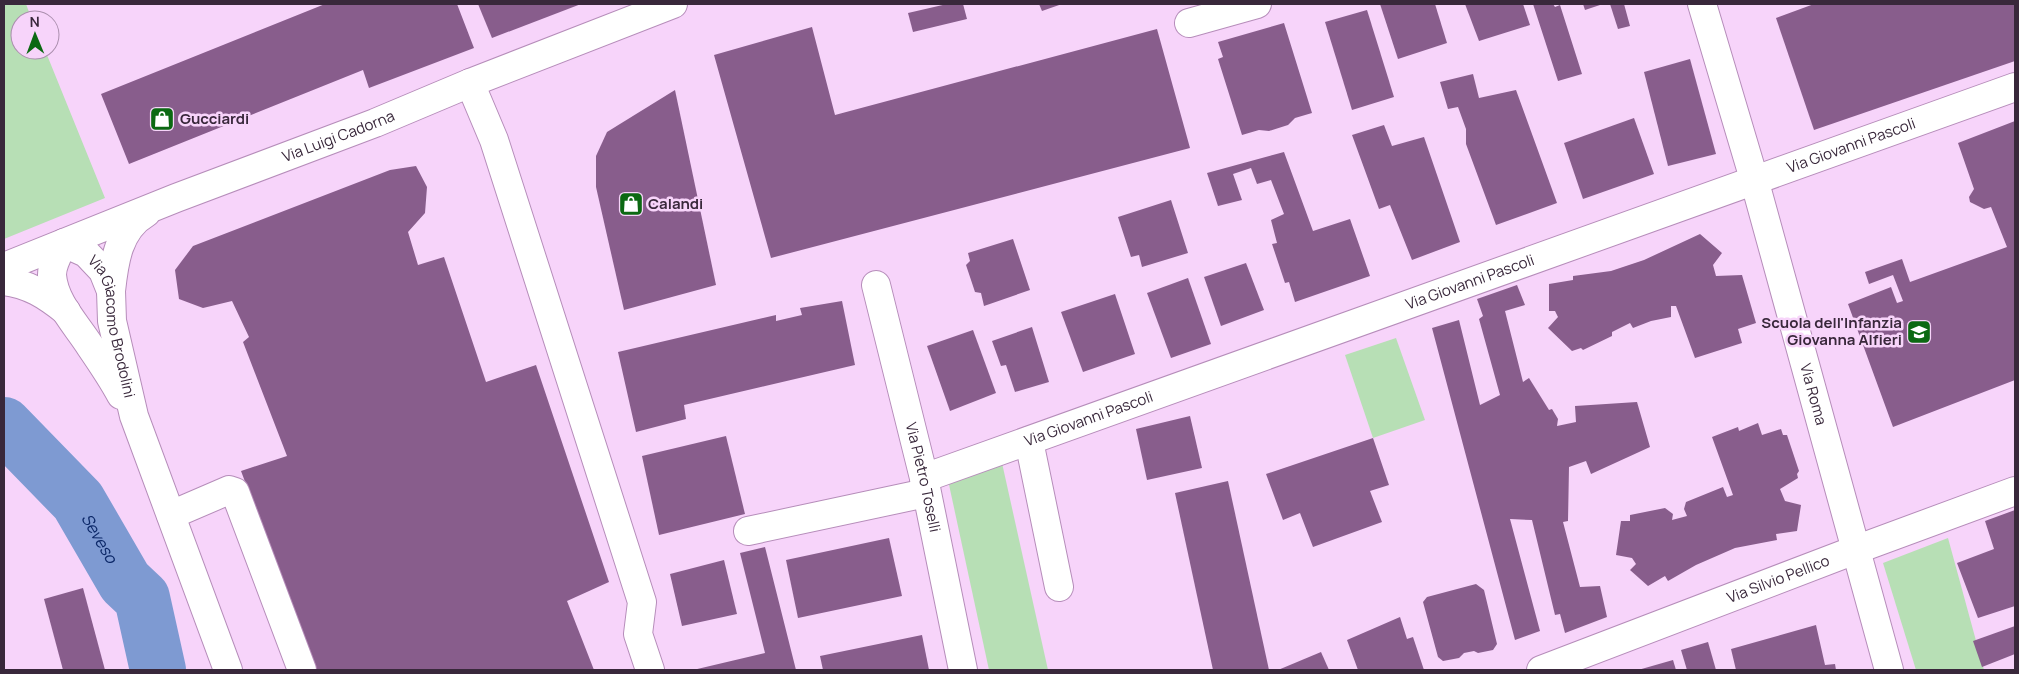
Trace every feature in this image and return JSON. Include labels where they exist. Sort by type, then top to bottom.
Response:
[{"type":"street","name":"Via Luigi Cadorna","points":[[4,267],[375,123],[470,83],[673,4]]},
{"type":"street","points":[[1189,23],[1257,4]]},
{"type":"street","name":"Via Roma","points":[[1702,4],[1754,179],[1889,670]]},
{"type":"street","points":[[470,83],[494,140],[642,602],[638,634],[650,670]]},
{"type":"street","name":"Via Giovanni Pascoli","points":[[748,531],[925,485],[1029,441],[1754,179],[2015,87]]},
{"type":"street","points":[[111,291],[115,260],[124,234],[142,216],[160,205]]},
{"type":"street","name":"Via Giacomo Brodolini","points":[[134,416],[106,368],[66,311],[55,291],[52,274],[56,258],[64,243],[86,253],[103,271],[111,291],[112,321],[134,416],[228,670]]},
{"type":"street","points":[[4,280],[33,288],[49,297],[66,311]]},
{"type":"street","name":"Via Pietro Toselli","points":[[876,285],[925,485],[963,670]]},
{"type":"street","points":[[1029,441],[1059,587]]},
{"type":"street","points":[[171,515],[229,490],[234,492],[302,670]]},
{"type":"street","name":"Via Silvio Pellico","points":[[1541,670],[2015,490]]},
{"type":"green space","points":[[4,4],[26,4],[28,10],[10,10],[10,60],[49,60],[105,198],[4,239]]},
{"type":"green space","points":[[1396,338],[1425,420],[1373,438],[1345,355]]},
{"type":"green space","points":[[1002,463],[1048,670],[989,670],[948,480]]},
{"type":"green space","points":[[1948,538],[1984,670],[1916,670],[1883,563]]},
{"type":"building","points":[[325,4],[457,4],[474,48],[369,88],[363,70],[129,164],[101,94]]},
{"type":"building","points":[[478,4],[581,4],[492,38]]},
{"type":"building","points":[[947,4],[963,4],[967,19],[913,32],[908,13]]},
{"type":"building","points":[[1039,4],[1062,4],[1042,11]]},
{"type":"building","points":[[1380,4],[1435,4],[1447,43],[1398,59]]},
{"type":"building","points":[[1465,4],[1523,4],[1530,25],[1479,41]]},
{"type":"building","points":[[1533,4],[1553,4],[1555,7],[1560,5],[1582,74],[1558,81]]},
{"type":"building","points":[[1583,4],[1603,4],[1585,10]]},
{"type":"building","points":[[1610,4],[1624,4],[1630,26],[1618,29]]},
{"type":"building","points":[[1814,4],[2015,4],[2015,61],[1814,130],[1776,18]]},
{"type":"building","points":[[1367,10],[1394,97],[1352,110],[1325,22]]},
{"type":"building","points":[[1284,23],[1312,113],[1295,118],[1288,125],[1269,131],[1259,130],[1242,135],[1218,59],[1223,57],[1218,42]]},
{"type":"building","points":[[812,27],[835,115],[1157,29],[1190,148],[771,258],[714,55]]},
{"type":"building","points":[[1690,59],[1716,154],[1668,166],[1644,72]]},
{"type":"building","points":[[1473,74],[1479,98],[1516,90],[1557,203],[1496,225],[1466,144],[1466,129],[1458,107],[1448,109],[1440,82]]},
{"type":"building","points":[[675,90],[716,285],[624,310],[596,187],[596,156],[607,132]]},
{"type":"building","points":[[1634,118],[1654,174],[1583,199],[1564,143]]},
{"type":"building","points":[[2015,121],[2015,380],[1893,427],[1848,304],[1891,287],[1897,303],[1903,301],[1893,275],[1869,284],[1865,272],[1902,259],[1910,282],[2007,247],[1991,207],[1984,209],[1970,202],[1969,197],[1974,189],[1958,143]]},
{"type":"building","points":[[1384,125],[1392,146],[1424,137],[1460,242],[1412,260],[1390,205],[1379,209],[1352,135]]},
{"type":"building","points":[[1284,152],[1313,231],[1350,219],[1370,276],[1295,302],[1289,282],[1285,283],[1272,244],[1277,243],[1271,220],[1284,214],[1271,180],[1257,184],[1251,168],[1233,174],[1242,200],[1218,206],[1207,173]]},
{"type":"building","points":[[416,166],[427,187],[425,213],[408,232],[418,265],[444,257],[486,382],[536,365],[609,582],[567,601],[594,670],[316,670],[241,471],[287,456],[243,342],[249,337],[232,301],[203,308],[179,299],[175,270],[193,246],[390,170]]},
{"type":"building","points":[[1171,200],[1188,253],[1142,267],[1139,255],[1131,257],[1118,217]]},
{"type":"building","points":[[1700,234],[1722,253],[1713,265],[1716,276],[1742,275],[1756,323],[1738,329],[1742,343],[1695,358],[1676,306],[1671,306],[1671,317],[1651,321],[1633,328],[1630,323],[1612,332],[1612,336],[1583,350],[1581,348],[1572,351],[1548,328],[1558,317],[1555,311],[1549,311],[1549,284],[1573,280],[1573,276],[1611,271],[1644,260]]},
{"type":"building","points":[[1013,239],[1030,290],[984,306],[981,293],[975,292],[966,265],[970,261],[968,253]]},
{"type":"building","points":[[1246,263],[1264,310],[1221,326],[1204,277]]},
{"type":"building","points":[[1188,278],[1211,344],[1171,358],[1147,293]]},
{"type":"building","points":[[1517,285],[1525,305],[1505,311],[1523,382],[1529,378],[1549,410],[1552,409],[1558,419],[1557,426],[1576,422],[1575,406],[1637,402],[1650,447],[1591,474],[1586,461],[1569,467],[1568,521],[1563,522],[1580,587],[1600,586],[1607,617],[1565,633],[1560,614],[1555,615],[1532,520],[1510,519],[1540,631],[1515,640],[1432,328],[1459,320],[1480,405],[1500,395],[1479,319],[1483,316],[1477,299]]},
{"type":"building","points":[[1115,294],[1135,354],[1083,372],[1061,312]]},
{"type":"building","points":[[842,301],[855,365],[684,405],[686,419],[636,432],[618,352],[776,315],[776,321],[802,315],[800,308]]},
{"type":"building","points":[[1032,327],[1049,382],[1015,392],[1006,365],[1001,366],[992,341]]},
{"type":"building","points":[[973,330],[996,393],[950,411],[927,346]]},
{"type":"building","points":[[1190,416],[1202,468],[1147,480],[1136,429]]},
{"type":"building","points":[[1758,423],[1762,435],[1781,429],[1783,435],[1787,435],[1799,471],[1797,474],[1798,478],[1780,489],[1785,501],[1801,505],[1797,531],[1776,534],[1777,540],[1735,548],[1696,565],[1668,581],[1665,576],[1648,586],[1630,570],[1636,564],[1632,558],[1616,555],[1621,521],[1630,521],[1630,515],[1665,508],[1673,514],[1672,520],[1687,516],[1684,509],[1686,502],[1723,487],[1727,497],[1733,495],[1712,437],[1738,427],[1739,431]]},
{"type":"building","points":[[726,436],[745,514],[659,535],[642,456]]},
{"type":"building","points":[[1373,438],[1389,485],[1370,491],[1382,522],[1313,547],[1300,513],[1283,520],[1266,474]]},
{"type":"building","points":[[1228,481],[1269,670],[1213,670],[1175,493]]},
{"type":"building","points":[[2015,510],[2015,606],[1978,618],[1957,563],[1994,549],[1985,521]]},
{"type":"building","points":[[889,538],[902,596],[798,618],[786,560]]},
{"type":"building","points":[[765,547],[796,670],[693,670],[765,653],[740,553]]},
{"type":"building","points":[[724,560],[737,614],[682,626],[670,574]]},
{"type":"building","points":[[1476,584],[1484,590],[1497,644],[1493,650],[1464,653],[1459,658],[1443,661],[1438,657],[1423,602],[1427,597]]},
{"type":"building","points":[[83,588],[105,670],[63,670],[44,599]]},
{"type":"building","points":[[1400,617],[1407,639],[1413,637],[1424,670],[1358,670],[1347,640]]},
{"type":"building","points":[[1816,625],[1825,665],[1835,664],[1836,670],[1736,670],[1731,649]]},
{"type":"building","points":[[2015,626],[2015,654],[1982,667],[1973,641]]},
{"type":"building","points":[[922,635],[929,670],[823,670],[820,656]]},
{"type":"building","points":[[1708,642],[1716,670],[1687,670],[1681,650]]},
{"type":"building","points":[[1321,652],[1329,670],[1278,670]]},
{"type":"building","points":[[1673,660],[1676,670],[1638,670]]},
{"type":"waterway","name":"Seveso","points":[[4,425],[78,501],[125,582],[142,598],[158,670]]},
{"type":"place","name":"Gucciardi","points":[[162,119]]},
{"type":"place","name":"Calandi","points":[[631,204]]},
{"type":"place","name":"Scuola dell'Infanzia Giovanna Alfieri","points":[[1919,332]]}]
